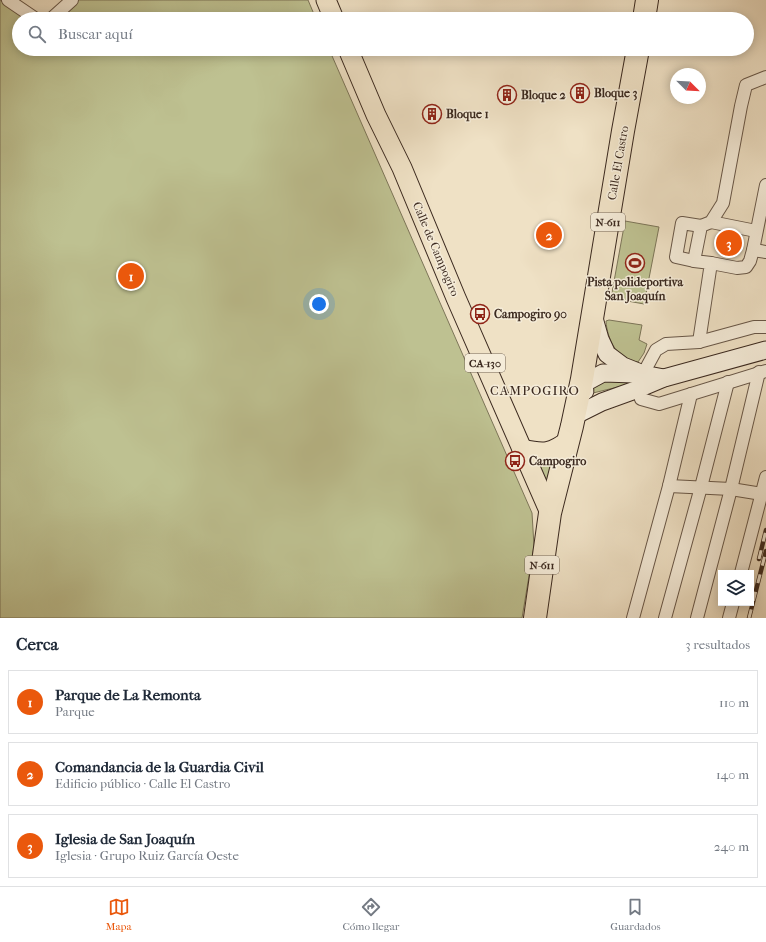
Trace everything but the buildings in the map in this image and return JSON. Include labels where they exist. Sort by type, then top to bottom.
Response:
[{"type":"highway","points":[[645,12],[647,0]]},
{"type":"highway","name":"Calle El Castro","points":[[550,513],[569,440],[581,385],[637,56]]},
{"type":"highway","name":"N-611","points":[[535,618],[550,513]]},
{"type":"main road","points":[[326,0],[331,12]]},
{"type":"main road","name":"Calle de Campogiro","points":[[351,56],[376,115],[402,168],[456,298],[550,513]]},
{"type":"main road","points":[[592,314],[600,339],[607,354],[623,366],[640,382]]},
{"type":"main road","points":[[574,416],[640,382],[664,378],[766,350]]},
{"type":"main road","points":[[602,402],[589,397],[581,385],[603,373],[640,382]]},
{"type":"main road","points":[[522,449],[536,452],[550,452],[559,448],[569,440]]},
{"type":"street","points":[[8,0],[26,12]]},
{"type":"street","points":[[59,12],[72,0]]},
{"type":"street","points":[[694,261],[706,224],[723,203],[746,85],[766,77]]},
{"type":"street","points":[[756,231],[706,224],[682,223],[676,257],[737,268],[746,267],[750,261],[753,250],[766,184]]},
{"type":"street","points":[[753,250],[766,252]]},
{"type":"street","points":[[699,342],[711,263]]},
{"type":"street","points":[[762,372],[659,404],[641,400],[640,382],[656,350],[666,344],[699,342],[754,327],[766,327]]},
{"type":"street","points":[[697,618],[762,372]]},
{"type":"street","points":[[665,618],[728,382]]},
{"type":"street","points":[[633,618],[669,486],[691,394]]},
{"type":"street","points":[[742,570],[766,477]]},
{"type":"street","points":[[669,486],[731,489],[762,494]]},
{"type":"street","points":[[730,618],[732,606]]},
{"type":"green space","points":[[0,0],[16,12],[12,12],[12,56],[332,56],[532,513],[534,546],[522,618],[0,618]]},
{"type":"green space","points":[[78,0],[308,0],[313,12],[65,12]]},
{"type":"green space","name":"Pista polideportiva San Joaquín","points":[[625,221],[659,227],[644,304],[611,298]]},
{"type":"green space","points":[[609,320],[642,325],[639,340],[647,344],[644,353],[638,362],[631,361],[619,354],[611,342],[606,321]]},
{"type":"green space","points":[[599,380],[639,380],[593,393],[594,383]]},
{"type":"green space","points":[[538,464],[554,464],[549,488]]},
{"type":"railway","points":[[759,559],[766,530]]},
{"type":"railway","points":[[749,618],[766,551]]},
{"type":"place","name":"Bloque 3","points":[[580,93]]},
{"type":"place","name":"Bloque 2","points":[[507,95]]},
{"type":"place","name":"Bloque 1","points":[[432,114]]},
{"type":"place","name":"Comandancia de la Guardia Civil","points":[[549,235]]},
{"type":"place","name":"Iglesia de San Joaquín","points":[[729,243]]},
{"type":"place","name":"Pista polideportiva San Joaquín","points":[[635,263]]},
{"type":"place","name":"Parque de La Remonta","points":[[131,276]]},
{"type":"place","name":"Campogiro 90","points":[[480,314]]},
{"type":"place","name":"Campogiro","points":[[515,461]]},
{"type":"district","name":"CAMPOGIRO","points":[[535,390]]}]
